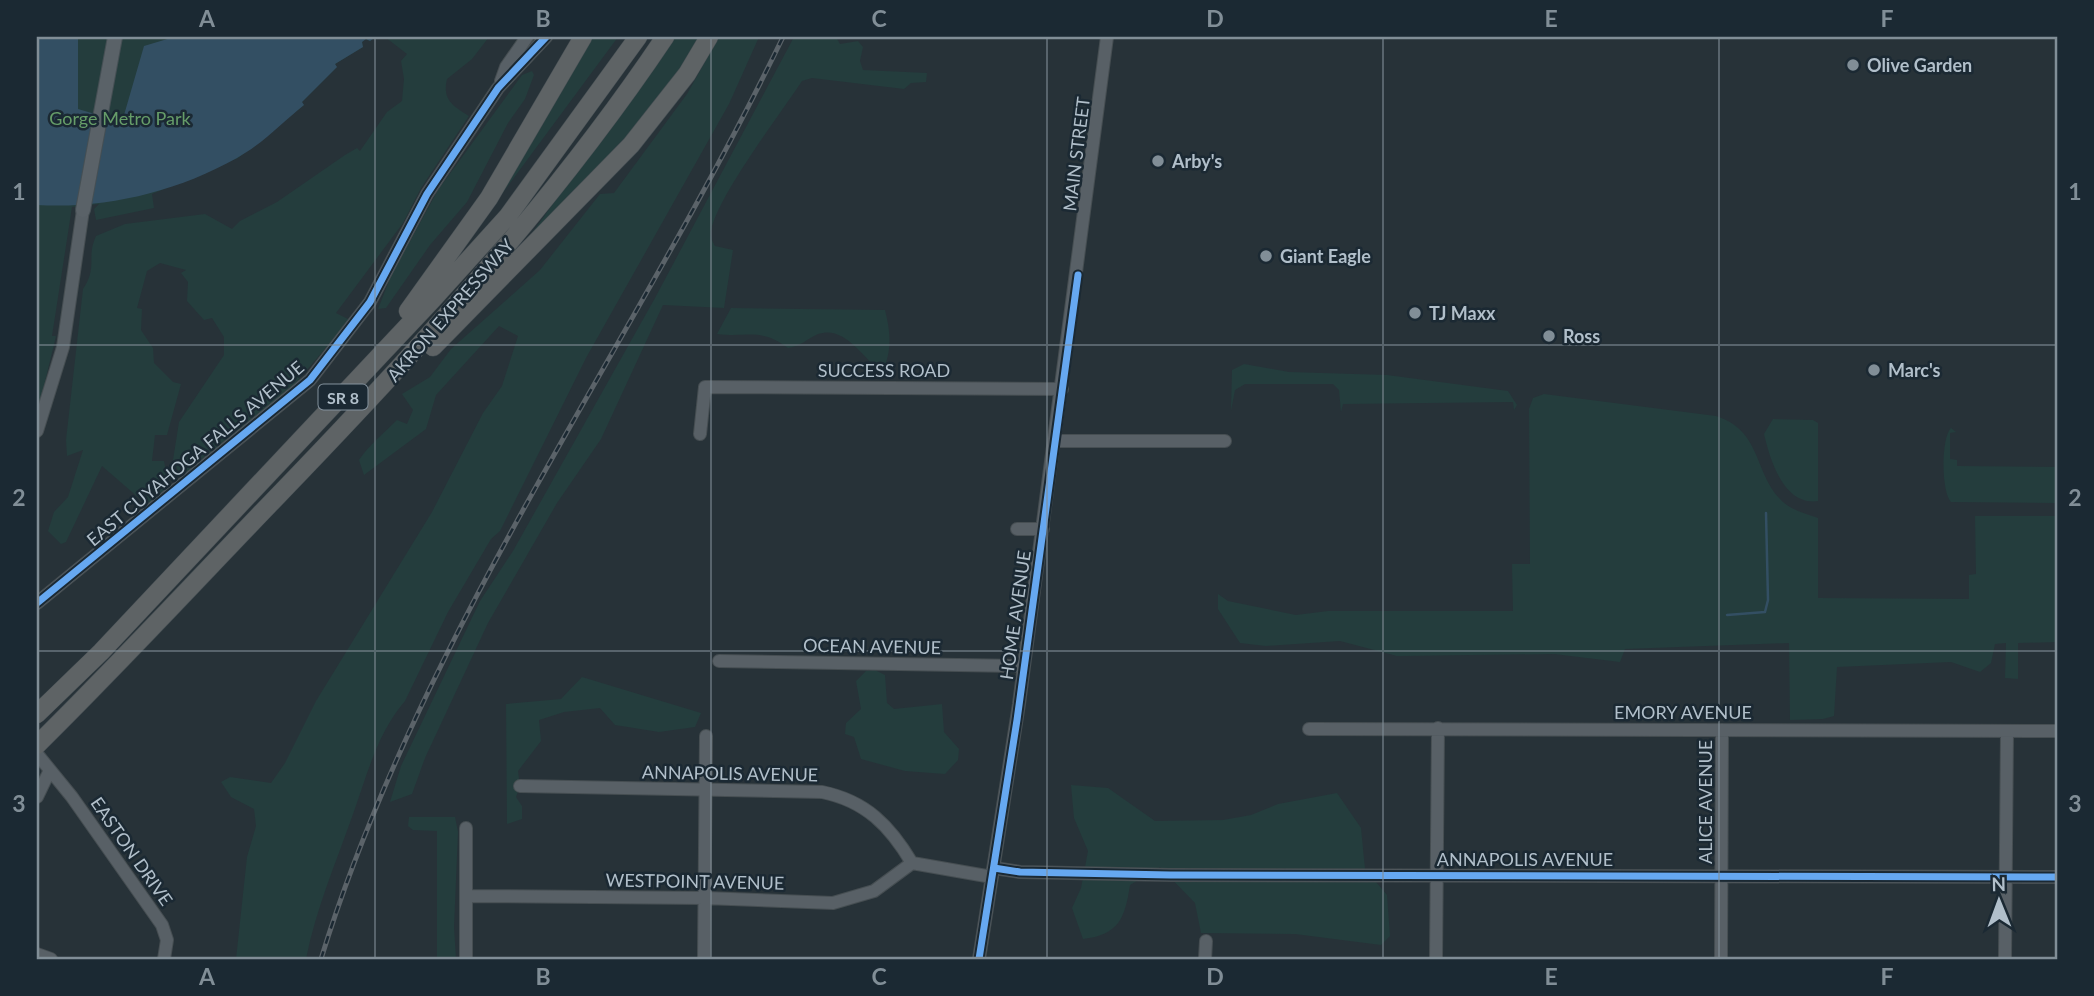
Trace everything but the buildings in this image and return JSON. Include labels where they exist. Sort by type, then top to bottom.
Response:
[{"type":"highway","points":[[331,410],[425,289],[489,198],[583,37]]},
{"type":"highway","name":"AKRON EXPRESSWAY","points":[[38,712],[101,652],[331,410],[508,215],[638,37]]},
{"type":"highway","name":"AKRON EXPRESSWAY","points":[[37,745],[349,422],[448,315],[526,223],[625,97],[665,37]]},
{"type":"highway","points":[[349,422],[460,323],[631,145],[687,74],[709,37]]},
{"type":"main road","points":[[83,210],[115,37]]},
{"type":"street","name":"EAST CUYAHOGA FALLS AVENUE","points":[[498,88],[506,67],[527,37]]},
{"type":"street","name":"EAST CUYAHOGA FALLS AVENUE","points":[[37,603],[310,380],[370,302],[427,194],[498,88],[546,37]]},
{"type":"street","name":"MAIN STREET","points":[[1078,275],[1107,37]]},
{"type":"street","points":[[37,431],[63,347],[83,210]]},
{"type":"street","name":"HOME AVENUE","points":[[979,959],[1024,666],[1078,275]]},
{"type":"street","name":"SUCCESS ROAD","points":[[700,434],[705,387],[1062,389]]},
{"type":"street","points":[[1055,442],[1225,441]]},
{"type":"street","points":[[1017,529],[1043,529]]},
{"type":"street","name":"OCEAN AVENUE","points":[[719,661],[1024,666]]},
{"type":"street","points":[[1436,959],[1438,728]]},
{"type":"street","name":"EMORY AVENUE","points":[[1309,729],[2057,731]]},
{"type":"street","name":"ALICE AVENUE","points":[[1721,959],[1722,730]]},
{"type":"street","points":[[2005,959],[2007,731]]},
{"type":"street","points":[[704,959],[706,736]]},
{"type":"street","name":"EASTON DRIVE","points":[[37,754],[72,797],[162,925],[167,940],[164,959]]},
{"type":"street","points":[[37,797],[49,772]]},
{"type":"street","name":"ANNAPOLIS AVENUE","points":[[520,786],[808,790],[847,798],[880,818],[912,863],[993,872],[2057,877]]},
{"type":"street","points":[[466,828],[466,959]]},
{"type":"street","name":"WESTPOINT AVENUE","points":[[467,896],[844,902],[881,888],[912,863]]},
{"type":"street","points":[[1205,959],[1206,941]]},
{"type":"street","points":[[37,954],[51,959]]},
{"type":"green space","name":"Gorge Metro Park","points":[[37,37],[376,37],[370,41],[366,39],[362,42],[363,47],[335,64],[337,67],[302,102],[304,105],[238,158],[152,194],[154,208],[96,220],[94,209],[99,204],[72,207],[52,336],[56,336],[37,415]]},
{"type":"green space","points":[[385,37],[489,37],[472,59],[447,79],[446,92],[450,102],[469,116],[421,188],[403,223],[336,313],[350,320],[292,387],[181,477],[173,460],[179,422],[224,355],[224,337],[212,318],[204,320],[187,301],[188,282],[181,273],[186,270],[160,263],[147,271],[137,308],[142,309],[141,330],[153,348],[154,363],[173,382],[181,384],[167,435],[155,435],[152,461],[164,461],[169,487],[147,505],[102,466],[66,542],[61,544],[48,531],[54,512],[68,497],[83,450],[67,456],[66,440],[83,289],[90,275],[96,236],[125,224],[205,214],[232,229],[240,221],[277,202],[345,155],[357,148],[360,151],[387,112],[402,101],[404,79],[401,61],[407,54]]},
{"type":"green space","points":[[590,37],[618,37],[496,202]]},
{"type":"green space","points":[[674,37],[702,37],[650,115],[529,237]]},
{"type":"green space","points":[[719,37],[759,37],[729,104],[586,358],[500,531],[491,539],[448,612],[405,701],[379,742],[326,887],[306,959],[236,959],[247,857],[256,826],[254,809],[231,797],[221,782],[230,777],[271,783],[285,763],[316,701],[432,512],[483,413],[502,386],[518,336],[499,326],[436,395],[426,429],[364,475],[359,460],[397,420],[407,424],[413,410],[402,394],[430,377],[451,349],[540,270],[600,194],[614,193],[687,94]]},
{"type":"green space","points":[[794,37],[836,37],[840,44],[858,41],[863,47],[860,61],[863,70],[927,73],[926,82],[911,83],[904,89],[812,78],[802,81],[737,177],[716,216],[711,233],[715,246],[733,250],[724,308],[663,305],[601,439],[557,503],[488,623],[425,758],[412,794],[390,802],[401,766],[480,601],[513,551],[655,298]]},
{"type":"green space","points":[[532,71],[534,75],[525,99],[508,123],[467,202],[430,245],[386,308],[378,309],[391,276],[438,190],[522,75]]},
{"type":"green space","points":[[731,308],[885,310],[890,338],[885,366],[878,369],[852,343],[827,332],[788,348],[761,335],[717,334]]},
{"type":"green space","points":[[1244,364],[1289,372],[1387,375],[1508,391],[1517,405],[1514,410],[1513,402],[1343,404],[1341,412],[1339,390],[1333,384],[1245,384],[1235,390],[1231,411],[1232,370]]},
{"type":"green space","points":[[1544,394],[1716,416],[1731,423],[1750,442],[1766,479],[1783,502],[1795,510],[1818,518],[1818,598],[1969,599],[1969,575],[1976,574],[1975,516],[2057,516],[2057,642],[2018,643],[2018,679],[2005,678],[2006,643],[1995,644],[1991,663],[1980,672],[1951,662],[1837,667],[1834,716],[1790,720],[1789,643],[1625,649],[1620,662],[1554,654],[1397,656],[1340,641],[1266,646],[1240,643],[1218,609],[1218,594],[1228,601],[1296,615],[1328,611],[1513,611],[1512,564],[1530,564],[1529,409],[1533,398]]},
{"type":"green space","points":[[1773,419],[1813,420],[1818,423],[1818,501],[1806,501],[1796,496],[1780,479],[1764,434]]},
{"type":"green space","points":[[1951,428],[1956,432],[1950,433],[1950,459],[1957,460],[1957,466],[2057,467],[2057,503],[1951,502],[1945,487],[1944,465],[1945,442]]},
{"type":"green space","points":[[875,670],[885,675],[887,703],[894,709],[942,704],[944,732],[959,749],[958,760],[945,774],[905,771],[861,759],[854,737],[845,734],[846,723],[861,709],[856,681],[866,671]]},
{"type":"green space","points":[[582,677],[701,713],[695,727],[659,732],[615,725],[600,708],[564,712],[539,720],[541,741],[518,771],[520,786],[516,797],[522,806],[522,819],[507,824],[506,704],[561,699]]},
{"type":"green space","points":[[1071,785],[1108,788],[1155,821],[1223,820],[1251,815],[1278,804],[1337,793],[1361,828],[1365,869],[1387,895],[1390,936],[1381,945],[1295,934],[1201,933],[1195,903],[1160,867],[1130,885],[1126,907],[1112,929],[1105,934],[1083,939],[1072,908],[1081,888],[1088,851],[1074,818]]},
{"type":"green space","points":[[409,817],[455,817],[458,832],[454,927],[456,959],[437,959],[437,831],[413,830],[408,826]]},
{"type":"water","name":"Gorge Metro Park","points":[[37,37],[78,37],[78,109],[122,122],[144,46],[174,37],[376,37],[370,41],[366,39],[362,42],[363,47],[335,64],[337,67],[302,102],[304,105],[237,158],[190,180],[140,196],[63,206],[37,205]]},
{"type":"waterway","points":[[1727,615],[1765,612],[1768,600],[1766,513]]},
{"type":"railway","points":[[321,959],[364,837],[415,719],[473,603],[725,152],[783,37]]},
{"type":"cycle path","points":[[37,603],[310,380],[370,302],[427,194],[498,88],[546,37]]},
{"type":"cycle path","points":[[979,959],[1017,720],[1078,275]]},
{"type":"cycle path","points":[[994,868],[1020,872],[1170,875],[2057,877]]},
{"type":"place","name":"Olive Garden","points":[[1853,65]]},
{"type":"place","name":"Arby's","points":[[1158,161]]},
{"type":"place","name":"Giant Eagle","points":[[1266,256]]},
{"type":"place","name":"TJ Maxx","points":[[1415,313]]},
{"type":"place","name":"Ross","points":[[1549,336]]},
{"type":"place","name":"Marc's","points":[[1874,370]]}]
